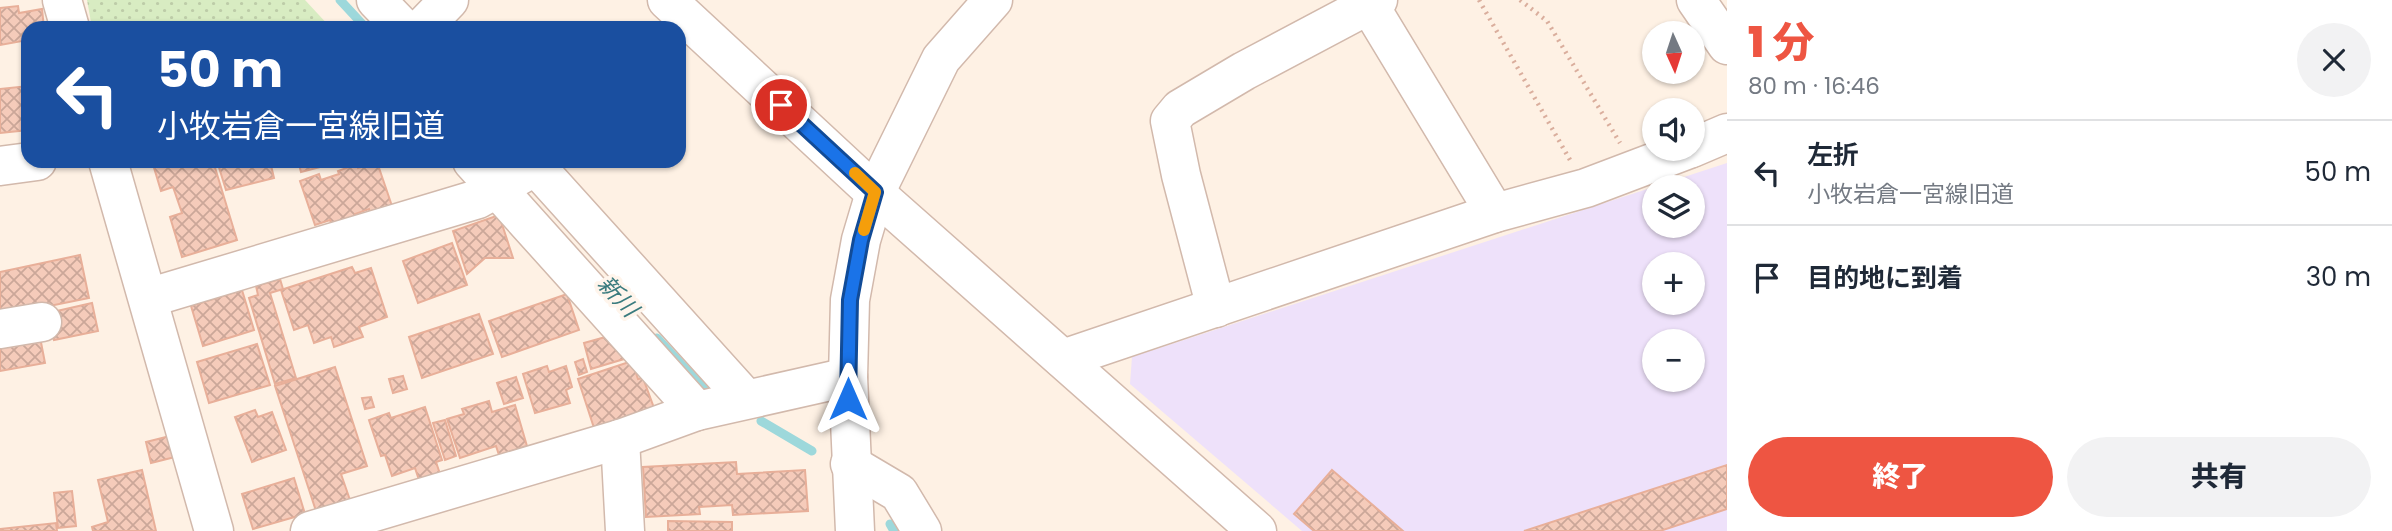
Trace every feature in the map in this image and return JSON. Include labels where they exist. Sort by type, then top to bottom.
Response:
[{"type":"street","points":[[62,0],[68,21]]},
{"type":"street","points":[[376,0],[396,21]]},
{"type":"street","points":[[429,21],[449,0]]},
{"type":"street","points":[[667,0],[875,192],[1256,531]]},
{"type":"street","points":[[855,531],[848,377],[850,300],[861,240],[875,192],[941,59],[993,0]]},
{"type":"street","points":[[1696,0],[1727,45]]},
{"type":"street","points":[[1216,308],[1181,175],[1170,121],[1180,109],[1244,71],[1371,2],[1495,213]]},
{"type":"street","points":[[1705,142],[1727,133]]},
{"type":"street","points":[[1063,359],[1495,213],[1586,188],[1659,161]]},
{"type":"street","points":[[0,166],[21,163]]},
{"type":"street","points":[[110,168],[214,531]]},
{"type":"street","points":[[484,175],[515,168]]},
{"type":"street","points":[[537,168],[746,399]]},
{"type":"street","points":[[148,298],[478,199],[484,175]]},
{"type":"street","points":[[484,175],[697,411]]},
{"type":"street","points":[[0,328],[42,321]]},
{"type":"street","points":[[310,531],[620,439],[697,411],[848,377]]},
{"type":"street","points":[[620,439],[625,531]]},
{"type":"street","points":[[850,464],[899,493],[922,531]]},
{"type":"path","points":[[1479,0],[1586,188]]},
{"type":"path","points":[[1520,0],[1547,21],[1637,170]]},
{"type":"shaded area","points":[[1727,163],[1727,531],[1302,531],[1130,384],[1132,357],[1642,191],[1642,238],[1705,238],[1705,175],[1690,175]]},
{"type":"green space","points":[[87,0],[305,0],[324,21],[91,21]]},
{"type":"building","points":[[18,6],[19,13],[42,9],[43,21],[21,21],[21,41],[0,45],[0,8]]},
{"type":"building","points":[[21,87],[21,131],[0,133],[0,89]]},
{"type":"building","points":[[154,168],[215,168],[237,240],[182,257],[170,217],[182,213],[173,187],[161,191]]},
{"type":"building","points":[[219,168],[272,168],[274,178],[226,190]]},
{"type":"building","points":[[300,168],[316,168],[301,172]]},
{"type":"building","points":[[346,168],[379,168],[392,206],[370,213],[369,209],[355,214],[357,219],[333,227],[330,220],[315,225],[300,181],[319,174],[321,180],[339,174],[338,171]]},
{"type":"building","points":[[499,215],[513,258],[485,258],[467,274],[453,231]]},
{"type":"building","points":[[452,243],[467,285],[418,303],[403,261]]},
{"type":"building","points":[[80,255],[89,298],[0,316],[0,272]]},
{"type":"building","points":[[352,267],[355,273],[371,268],[387,317],[359,327],[363,337],[334,347],[331,337],[314,343],[308,325],[294,330],[281,290]]},
{"type":"building","points":[[280,279],[283,289],[270,293],[296,378],[275,384],[249,298],[258,295],[256,286]]},
{"type":"building","points":[[242,290],[254,330],[203,346],[191,306]]},
{"type":"building","points":[[567,294],[579,330],[502,357],[489,321]]},
{"type":"building","points":[[92,303],[98,331],[54,340],[48,313]]},
{"type":"building","points":[[479,314],[493,354],[422,378],[409,337]]},
{"type":"building","points":[[39,332],[45,363],[0,371],[0,339]]},
{"type":"building","points":[[609,336],[612,346],[619,345],[624,359],[591,369],[584,343]]},
{"type":"building","points":[[257,344],[270,385],[209,403],[197,362]]},
{"type":"building","points":[[583,359],[587,372],[579,375],[575,362]]},
{"type":"building","points":[[632,361],[638,379],[643,378],[654,408],[595,431],[578,379]]},
{"type":"building","points":[[547,366],[549,372],[566,366],[572,387],[566,390],[570,403],[535,413],[523,374]]},
{"type":"building","points":[[335,367],[367,466],[341,474],[350,500],[316,511],[275,386]]},
{"type":"building","points":[[403,376],[407,389],[393,393],[389,379]]},
{"type":"building","points":[[516,377],[523,398],[504,404],[497,383]]},
{"type":"building","points":[[371,397],[374,407],[365,409],[362,398]]},
{"type":"building","points":[[489,401],[492,412],[515,405],[527,446],[499,455],[496,446],[460,458],[447,419],[464,414],[462,409]]},
{"type":"building","points":[[425,407],[442,460],[436,462],[440,474],[419,480],[415,468],[392,476],[385,455],[381,456],[369,420],[389,413],[391,418]]},
{"type":"building","points":[[255,410],[258,417],[272,412],[286,450],[252,462],[235,417]]},
{"type":"building","points":[[445,420],[456,456],[445,460],[433,423]]},
{"type":"building","points":[[170,436],[175,457],[151,463],[146,442]]},
{"type":"building","points":[[736,462],[737,474],[805,470],[808,511],[733,515],[732,505],[699,507],[700,514],[646,517],[643,467]]},
{"type":"building","points":[[1727,465],[1727,509],[1660,531],[1524,531]]},
{"type":"building","points":[[142,470],[156,531],[93,531],[92,527],[108,522],[98,480]]},
{"type":"building","points":[[1332,470],[1403,531],[1314,531],[1294,514]]},
{"type":"building","points":[[294,478],[305,514],[253,529],[242,494]]},
{"type":"building","points":[[72,491],[76,526],[58,528],[54,493]]},
{"type":"building","points":[[668,521],[732,522],[732,531],[668,531]]},
{"type":"building","points":[[56,523],[57,531],[0,531],[0,529]]},
{"type":"waterway","name":"新川","points":[[340,0],[360,21]]},
{"type":"waterway","name":"新川","points":[[657,338],[706,391]]},
{"type":"waterway","name":"新川","points":[[761,421],[812,451]]},
{"type":"waterway","name":"新川","points":[[890,524],[894,531]]},
{"type":"slow traffic","points":[[855,173],[875,192],[864,230]]},
{"type":"route","points":[[781,105],[875,192],[861,240],[850,300],[848,399]]}]
